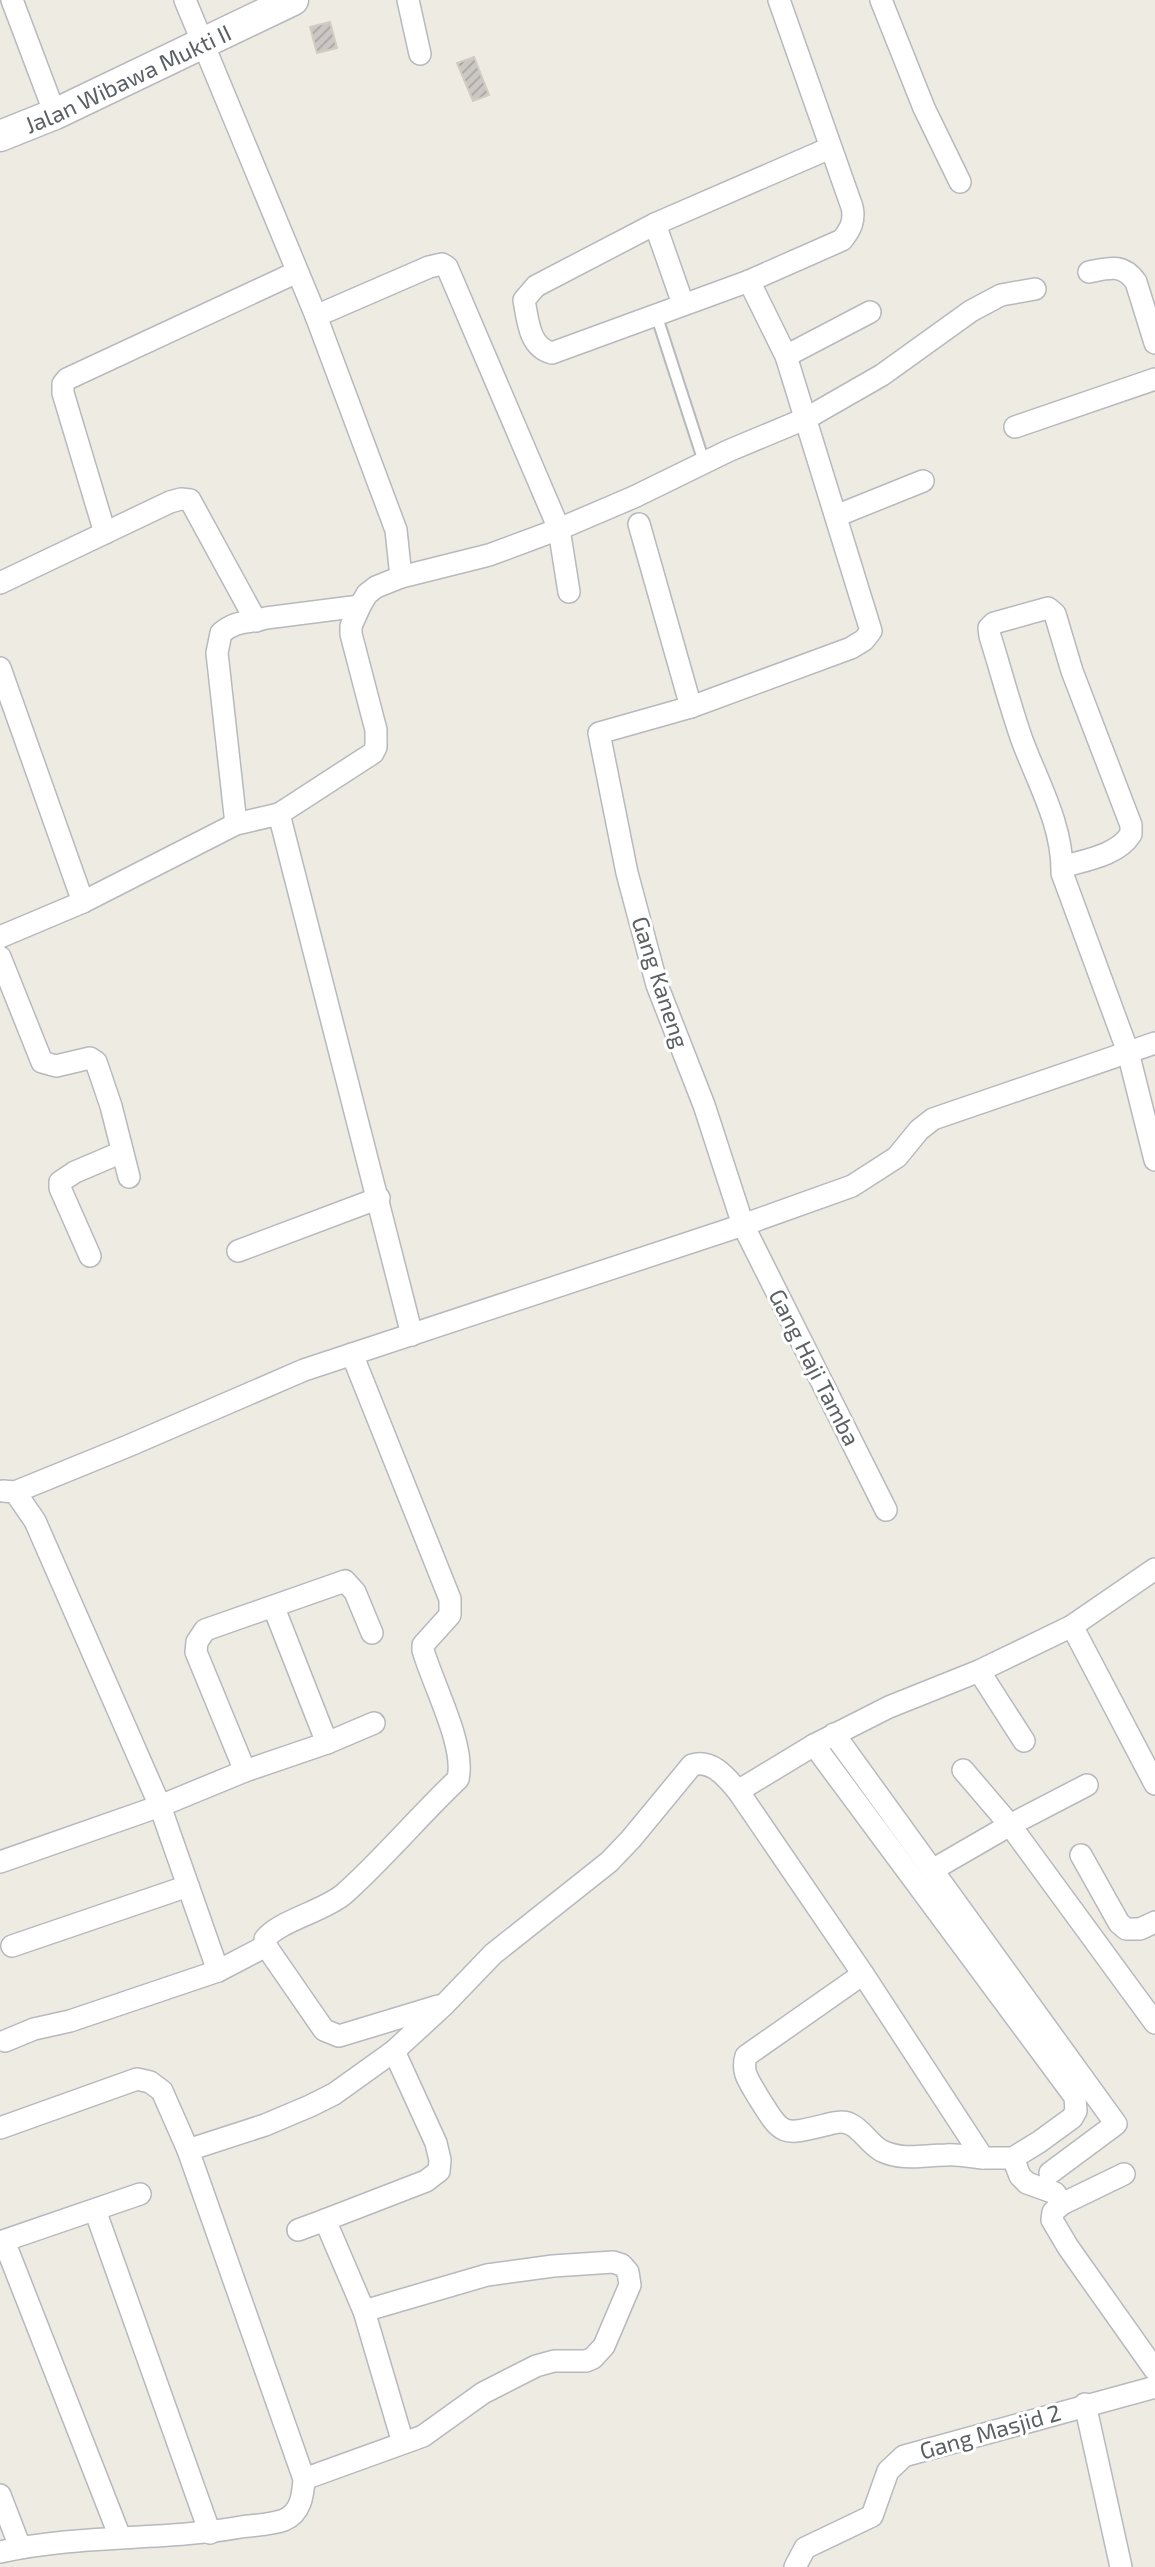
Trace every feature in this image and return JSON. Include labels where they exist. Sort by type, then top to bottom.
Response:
[{"type":"main road","name":"Jalan Wibawa Mukti II","points":[[0,136],[55,114],[293,0]]},
{"type":"street","points":[[12,0],[55,114]]},
{"type":"street","points":[[185,0],[316,316],[396,530],[401,577]]},
{"type":"street","points":[[408,0],[420,54]]},
{"type":"street","points":[[779,0],[854,214],[848,232],[842,240],[749,281],[552,353],[542,350],[532,337],[524,300],[536,286],[655,225],[830,148]]},
{"type":"street","points":[[881,0],[924,108],[960,182]]},
{"type":"street","points":[[655,225],[683,304]]},
{"type":"street","points":[[316,316],[429,267],[442,264],[447,267],[559,529],[569,592]]},
{"type":"street","points":[[1089,272],[1114,267],[1130,274],[1136,282],[1155,343]]},
{"type":"street","points":[[104,533],[63,384],[67,379],[297,272]]},
{"type":"street","points":[[639,524],[691,706],[851,648],[871,631],[786,356],[749,281]]},
{"type":"street","points":[[0,937],[83,902],[236,824],[279,814],[373,753],[376,747],[376,730],[351,626],[367,594],[376,587],[401,577],[489,555],[634,498],[704,462],[807,418],[909,358],[971,312],[1001,295],[1035,289]]},
{"type":"street","points":[[786,356],[870,312]]},
{"type":"street","points":[[1015,427],[1155,379]]},
{"type":"street","points":[[836,516],[923,481]]},
{"type":"street","points":[[0,583],[170,502],[190,500],[256,621]]},
{"type":"street","points":[[236,824],[217,653],[220,633],[243,620],[256,621],[360,606]]},
{"type":"street","points":[[1062,867],[1122,846],[1131,834],[1131,825],[1072,671],[1055,614],[1048,608],[994,623],[989,628],[1022,739],[1062,848],[1062,867],[1062,873],[1128,1052],[1155,1160]]},
{"type":"street","points":[[0,668],[83,902]]},
{"type":"street","name":"Gang Kaneng","points":[[691,706],[600,733],[627,873],[657,985],[704,1105],[743,1225]]},
{"type":"street","points":[[279,814],[412,1335]]},
{"type":"street","points":[[0,957],[42,1062],[56,1066],[90,1058],[96,1062],[111,1106],[129,1177]]},
{"type":"street","points":[[218,1971],[160,1806],[35,1521],[7,1491],[128,1446],[304,1370],[743,1225],[852,1185],[897,1157],[919,1129],[933,1119],[1155,1043]]},
{"type":"street","points":[[90,1256],[60,1188],[60,1182],[75,1172],[122,1152]]},
{"type":"street","points":[[238,1251],[379,1198]]},
{"type":"street","name":"Gang Haji Tamba","points":[[743,1225],[886,1510]]},
{"type":"street","points":[[352,1354],[450,1600],[450,1615],[423,1645],[423,1650],[457,1746],[460,1769],[458,1779],[342,1895],[270,1933],[265,1939],[266,1946],[324,2030],[331,2035],[339,2036],[444,2005]]},
{"type":"street","points":[[724,1777],[814,1745],[888,1707],[979,1671],[1072,1626],[1155,1569]]},
{"type":"street","points":[[245,1771],[196,1652],[197,1643],[205,1630],[345,1581],[355,1592],[372,1633]]},
{"type":"street","points":[[274,1608],[327,1744]]},
{"type":"street","points":[[1072,1626],[1155,1784]]},
{"type":"street","points":[[979,1671],[1024,1741]]},
{"type":"street","points":[[0,1862],[160,1806],[245,1771],[327,1744],[374,1723]]},
{"type":"street","points":[[834,1734],[1116,2124],[1050,2173]]},
{"type":"street","points":[[814,1745],[1075,2097],[1076,2111],[1072,2118],[1013,2158],[946,2154],[920,2158],[900,2157],[880,2151],[850,2124],[836,2122],[796,2133],[781,2129],[746,2076],[743,2065],[746,2056],[863,1974]]},
{"type":"street","points":[[188,2150],[310,2106],[334,2094],[394,2051],[444,2005],[493,1954],[609,1862],[692,1765],[724,1777],[863,1974],[983,2158]]},
{"type":"street","points":[[963,1770],[1010,1825],[1155,2023]]},
{"type":"street","points":[[934,1869],[1087,1785]]},
{"type":"street","points":[[1081,1855],[1119,1923],[1126,1929],[1140,1929],[1155,1922]]},
{"type":"street","points":[[12,1946],[188,1886]]},
{"type":"street","points":[[5,2041],[34,2029],[71,2021],[218,1971],[266,1946]]},
{"type":"street","points":[[298,2230],[426,2181],[439,2171],[440,2160],[436,2143],[394,2051]]},
{"type":"street","points":[[0,2128],[137,2079],[150,2082],[162,2091],[188,2150],[304,2479],[303,2498],[285,2519],[210,2533],[120,2538],[10,2549],[0,2495]]},
{"type":"street","points":[[1013,2158],[1020,2176],[1027,2183],[1055,2193],[1062,2204]]},
{"type":"street","points":[[1125,2174],[1062,2204],[1053,2212],[1052,2220],[1155,2370]]},
{"type":"street","points":[[120,2538],[2,2242],[140,2194]]},
{"type":"street","points":[[95,2210],[210,2533]]},
{"type":"street","points":[[326,2220],[364,2311],[403,2443]]},
{"type":"street","points":[[304,2479],[423,2436],[483,2393],[536,2366],[554,2361],[586,2361],[593,2358],[604,2346],[630,2285],[628,2272],[622,2265],[613,2262],[519,2269],[487,2275],[364,2311]]},
{"type":"street","name":"Gang Masjid 2","points":[[795,2567],[805,2548],[872,2516],[888,2471],[904,2456],[1155,2386]]},
{"type":"street","points":[[1085,2404],[1121,2567]]},
{"type":"lane","points":[[656,314],[704,462]]},
{"type":"building","points":[[330,22],[337,48],[317,53],[310,27]]},
{"type":"building","points":[[474,57],[489,95],[473,101],[457,63]]}]
